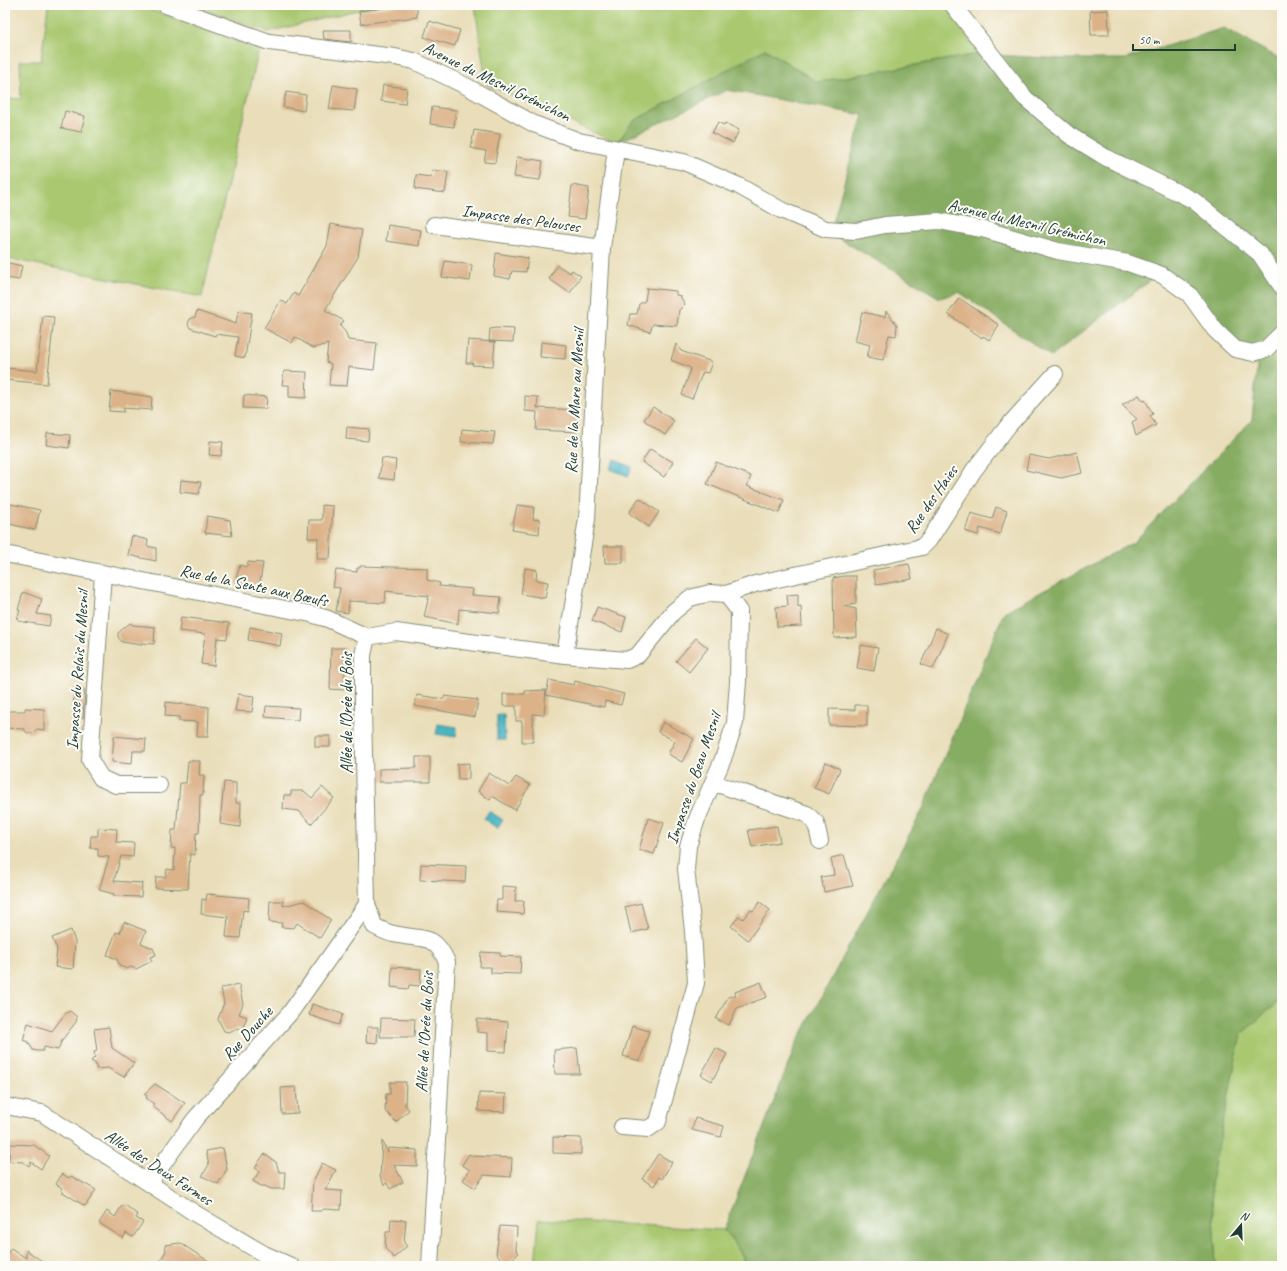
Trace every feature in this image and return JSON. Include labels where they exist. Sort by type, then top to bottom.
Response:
[{"type":"street","name":"Avenue du Mesnil Grémichon","points":[[166,5],[269,42],[395,57],[414,62],[466,86],[534,124],[579,141],[616,150],[684,162],[739,186],[781,210],[826,229],[856,231],[885,225],[939,221],[986,230],[1058,251],[1128,264],[1162,275],[1188,294],[1215,330],[1235,349],[1253,353],[1266,349],[1282,333]]},
{"type":"street","points":[[954,5],[1025,98],[1069,135],[1105,157],[1193,200],[1260,254],[1282,287]]},
{"type":"street","name":"Rue de la Mare au Mesnil","points":[[565,655],[587,519],[602,248],[616,150]]},
{"type":"street","name":"Impasse des Pelouses","points":[[434,225],[602,248]]},
{"type":"street","name":"Rue des Haies","points":[[726,594],[755,584],[922,547],[929,540],[974,470],[1008,426],[1054,374]]},
{"type":"street","name":"Rue de la Sente aux Bœufs","points":[[5,554],[311,614],[328,619],[367,636]]},
{"type":"street","name":"Impasse du Relais du Mesnil","points":[[103,574],[90,760],[101,778],[116,785],[159,785]]},
{"type":"street","points":[[367,636],[396,632],[565,655],[627,660],[638,654],[673,612],[690,598],[710,593],[726,594]]},
{"type":"street","name":"Impasse du Beau Mesnil","points":[[622,1127],[648,1129],[658,1122],[696,983],[696,968],[686,869],[687,854],[697,819],[714,783],[735,723],[738,681],[739,611],[726,594]]},
{"type":"street","name":"Allée de l'Orée du Bois","points":[[367,636],[363,655],[367,904],[374,926],[393,934],[423,938],[434,942],[442,951],[447,962],[430,1266]]},
{"type":"street","points":[[714,783],[807,814],[816,823],[820,841]]},
{"type":"street","name":"Rue Douche","points":[[149,1183],[195,1119],[290,1013],[367,904]]},
{"type":"street","name":"Allée des Deux Fermes","points":[[5,1106],[42,1113],[196,1214],[264,1254],[291,1266]]},
{"type":"green space","points":[[48,5],[137,5],[259,49],[202,297],[5,258],[5,98],[21,99],[20,61],[41,61]]},
{"type":"green space","points":[[194,5],[378,5],[268,32]]},
{"type":"green space","points":[[475,5],[946,5],[979,54],[817,82],[765,49],[617,143],[486,84]]},
{"type":"green space","points":[[1224,28],[1282,60],[1282,990],[1276,1004],[1241,1034],[1211,1181],[1216,1266],[743,1266],[743,1256],[724,1230],[796,1044],[922,811],[1004,612],[1134,542],[1252,420],[1257,366],[1191,286],[1152,279],[1051,356],[959,292],[940,298],[830,233],[863,115],[727,90],[617,143],[632,122],[765,49],[817,82],[979,54],[1064,59],[1125,59]]},
{"type":"green space","points":[[1282,990],[1282,1266],[1216,1266],[1211,1181],[1241,1034],[1276,1004]]},
{"type":"green space","points":[[539,1219],[724,1230],[743,1256],[743,1266],[535,1266]]},
{"type":"water","points":[[615,460],[632,467],[628,476],[610,469]]},
{"type":"water","points":[[497,715],[504,715],[505,740],[497,740]]},
{"type":"water","points":[[438,724],[457,727],[456,737],[436,734]]},
{"type":"water","points":[[489,811],[503,820],[497,828],[484,819]]},
{"type":"building","points":[[404,5],[417,6],[417,17],[361,24],[359,11]]},
{"type":"building","points":[[1108,10],[1109,35],[1091,35],[1090,11]]},
{"type":"building","points":[[429,21],[460,30],[455,46],[424,37]]},
{"type":"building","points":[[323,30],[351,30],[351,42],[324,39]]},
{"type":"building","points":[[333,85],[357,89],[354,111],[329,109]]},
{"type":"building","points":[[383,85],[407,88],[405,104],[381,101]]},
{"type":"building","points":[[286,92],[306,95],[304,111],[283,107]]},
{"type":"building","points":[[432,107],[456,110],[454,127],[430,124]]},
{"type":"building","points":[[65,111],[85,116],[81,132],[61,128]]},
{"type":"building","points":[[718,122],[724,125],[725,123],[739,130],[733,143],[712,133]]},
{"type":"building","points":[[474,130],[500,134],[495,163],[484,162],[486,151],[471,148]]},
{"type":"building","points":[[517,157],[543,161],[540,180],[514,177]]},
{"type":"building","points":[[432,170],[448,172],[445,193],[415,189],[416,175],[431,177]]},
{"type":"building","points":[[572,185],[589,188],[585,219],[568,217]]},
{"type":"building","points":[[331,224],[362,230],[358,257],[325,310],[344,321],[340,326],[346,333],[348,340],[377,343],[374,370],[349,367],[347,386],[329,385],[331,364],[326,362],[328,344],[313,348],[295,337],[292,343],[264,328],[281,300],[287,304],[294,293],[298,296],[327,246]]},
{"type":"building","points":[[388,225],[421,230],[419,246],[386,241]]},
{"type":"building","points":[[496,253],[528,258],[526,272],[512,271],[510,279],[494,276]]},
{"type":"building","points":[[445,261],[472,265],[470,281],[442,277]]},
{"type":"building","points":[[5,262],[22,266],[19,280],[5,278]]},
{"type":"building","points":[[557,265],[570,273],[572,270],[581,276],[570,293],[549,279]]},
{"type":"building","points":[[647,288],[676,291],[676,295],[681,296],[685,304],[679,310],[677,326],[653,324],[650,332],[628,325],[630,314],[637,314],[639,304],[645,301]]},
{"type":"building","points":[[959,298],[999,325],[989,340],[983,336],[982,338],[948,314]]},
{"type":"building","points":[[197,311],[236,324],[238,311],[252,313],[245,358],[235,356],[238,337],[216,334],[215,336],[190,328],[188,324],[190,319],[195,317]]},
{"type":"building","points":[[886,311],[897,325],[896,336],[889,335],[883,360],[867,357],[870,345],[855,341],[862,312],[885,317]]},
{"type":"building","points":[[43,316],[54,317],[47,384],[5,380],[5,368],[37,371]]},
{"type":"building","points":[[490,329],[514,329],[513,342],[489,341]]},
{"type":"building","points":[[468,340],[495,342],[493,366],[472,365],[473,363],[466,363]]},
{"type":"building","points":[[541,342],[566,345],[565,359],[540,357]]},
{"type":"building","points":[[676,344],[681,351],[712,362],[708,373],[703,372],[692,399],[682,395],[691,368],[671,360]]},
{"type":"building","points":[[284,371],[307,372],[306,398],[289,397],[289,385],[282,385]]},
{"type":"building","points":[[111,391],[152,397],[151,410],[124,408],[124,412],[109,411]]},
{"type":"building","points":[[244,395],[267,397],[266,409],[243,408]]},
{"type":"building","points":[[1139,395],[1143,401],[1145,400],[1153,414],[1150,416],[1156,425],[1136,436],[1132,422],[1137,419],[1122,405]]},
{"type":"building","points":[[525,396],[538,397],[537,408],[579,410],[578,432],[536,430],[537,412],[525,411]]},
{"type":"building","points":[[653,407],[674,421],[665,435],[644,420]]},
{"type":"building","points":[[347,427],[369,429],[368,441],[346,439]]},
{"type":"building","points":[[462,429],[495,432],[493,444],[461,442]]},
{"type":"building","points":[[47,433],[70,435],[69,448],[46,445]]},
{"type":"building","points":[[210,441],[223,442],[221,456],[209,455]]},
{"type":"building","points":[[650,449],[673,462],[664,477],[642,462]]},
{"type":"building","points":[[1077,452],[1082,473],[1061,478],[1026,470],[1029,455],[1049,459]]},
{"type":"building","points":[[382,458],[396,460],[394,480],[379,478]]},
{"type":"building","points":[[716,462],[751,476],[747,486],[784,500],[779,513],[707,484]]},
{"type":"building","points":[[181,480],[201,482],[199,494],[180,492]]},
{"type":"building","points":[[639,498],[659,512],[649,527],[629,513]]},
{"type":"building","points":[[11,504],[40,510],[35,530],[5,523],[5,511],[9,512]]},
{"type":"building","points":[[322,505],[333,506],[330,559],[317,559],[318,538],[308,538],[309,520],[322,520]]},
{"type":"building","points":[[517,505],[534,507],[533,519],[540,520],[539,534],[512,530]]},
{"type":"building","points":[[996,507],[1007,511],[1000,534],[980,528],[978,535],[965,531],[971,513],[992,519]]},
{"type":"building","points":[[207,516],[230,520],[232,536],[205,533]]},
{"type":"building","points":[[132,536],[148,540],[147,546],[156,548],[156,561],[128,555]]},
{"type":"building","points":[[604,546],[623,546],[623,563],[605,563]]},
{"type":"building","points":[[248,562],[263,563],[259,589],[235,583],[240,565],[247,567]]},
{"type":"building","points":[[909,564],[912,579],[876,585],[873,570]]},
{"type":"building","points":[[360,566],[427,568],[427,580],[440,583],[439,586],[473,589],[472,595],[501,597],[499,613],[459,609],[458,624],[424,617],[429,596],[386,591],[385,603],[349,601],[348,613],[336,611],[340,588],[333,587],[336,570],[357,572],[357,568],[360,568]]},
{"type":"building","points":[[525,568],[537,570],[536,580],[548,582],[545,598],[521,594]]},
{"type":"building","points":[[856,576],[856,604],[844,606],[856,609],[857,637],[834,638],[833,578]]},
{"type":"building","points":[[23,592],[42,599],[37,614],[51,616],[49,626],[18,621],[19,619],[17,619],[20,610],[18,610]]},
{"type":"building","points":[[798,594],[798,607],[801,606],[802,626],[777,627],[776,607],[788,606],[787,595]]},
{"type":"building","points":[[597,607],[626,617],[622,632],[592,621]]},
{"type":"building","points":[[181,617],[229,623],[227,639],[217,638],[214,666],[201,664],[205,634],[179,631]]},
{"type":"building","points":[[130,623],[133,625],[155,627],[154,644],[141,643],[141,645],[122,642],[118,637],[118,633]]},
{"type":"building","points":[[250,627],[282,633],[280,646],[248,640]]},
{"type":"building","points":[[936,628],[948,634],[933,669],[921,664]]},
{"type":"building","points":[[696,638],[708,648],[689,672],[676,661]]},
{"type":"building","points":[[861,645],[878,648],[874,671],[857,668]]},
{"type":"building","points":[[331,648],[346,648],[344,690],[330,689]]},
{"type":"building","points":[[549,680],[574,685],[575,681],[624,694],[621,705],[605,701],[604,707],[546,695]]},
{"type":"building","points":[[74,689],[85,690],[83,718],[73,717]]},
{"type":"building","points":[[546,690],[544,715],[533,714],[533,742],[522,742],[522,721],[516,721],[516,706],[503,706],[503,694],[525,694],[525,691]]},
{"type":"building","points":[[238,694],[254,696],[252,712],[235,711]]},
{"type":"building","points":[[417,695],[444,699],[444,696],[478,700],[475,717],[415,706]]},
{"type":"building","points":[[166,702],[209,707],[208,737],[197,737],[198,722],[179,721],[179,717],[165,716]]},
{"type":"building","points":[[855,705],[867,705],[867,726],[829,725],[829,709],[855,710]]},
{"type":"building","points":[[266,706],[299,708],[298,720],[265,717]]},
{"type":"building","points":[[25,708],[44,709],[44,730],[37,729],[33,733],[27,733],[24,729],[5,728],[5,711],[25,711]]},
{"type":"building","points":[[663,722],[694,739],[682,762],[668,754],[675,741],[658,732]]},
{"type":"building","points":[[114,736],[146,739],[145,751],[133,751],[132,764],[112,762]]},
{"type":"building","points":[[315,736],[330,736],[330,747],[315,747]]},
{"type":"building","points":[[416,757],[430,757],[430,782],[379,782],[379,769],[416,768]]},
{"type":"building","points":[[188,761],[200,761],[199,775],[204,775],[203,795],[200,795],[199,833],[196,833],[195,855],[190,854],[188,889],[155,888],[156,877],[166,877],[167,869],[174,870],[175,848],[171,848],[172,830],[176,830],[180,783],[186,783]]},
{"type":"building","points":[[826,762],[840,769],[829,794],[814,788]]},
{"type":"building","points":[[469,763],[469,779],[458,779],[457,764]]},
{"type":"building","points":[[489,773],[509,786],[516,777],[530,785],[515,810],[492,796],[490,800],[478,791]]},
{"type":"building","points":[[224,782],[236,783],[236,803],[241,803],[240,827],[220,824]]},
{"type":"building","points":[[322,787],[334,798],[311,824],[299,811],[283,809],[284,795],[291,795],[291,791],[304,791],[312,798]]},
{"type":"building","points":[[648,818],[664,823],[654,854],[639,850]]},
{"type":"building","points":[[777,826],[780,842],[752,847],[748,830]]},
{"type":"building","points":[[98,828],[117,829],[116,842],[134,843],[133,857],[121,856],[114,881],[142,883],[141,897],[114,896],[114,894],[99,890],[109,857],[98,856],[98,848],[90,848],[91,836],[98,836]]},
{"type":"building","points":[[844,855],[853,886],[824,892],[821,877],[834,875],[831,858]]},
{"type":"building","points":[[421,864],[466,866],[465,882],[420,880]]},
{"type":"building","points":[[502,886],[516,887],[515,901],[524,901],[523,914],[496,912],[497,900],[502,900]]},
{"type":"building","points":[[207,894],[249,898],[248,911],[243,910],[240,938],[226,937],[228,917],[201,914],[202,899],[206,900]]},
{"type":"building","points":[[270,901],[283,901],[283,906],[304,901],[331,920],[320,938],[297,923],[294,928],[281,927],[282,923],[269,922]]},
{"type":"building","points":[[760,902],[770,910],[748,940],[731,926],[739,916],[743,919],[750,910],[753,911]]},
{"type":"building","points":[[641,903],[648,929],[631,933],[625,907]]},
{"type":"building","points":[[124,922],[146,931],[141,943],[153,948],[156,955],[150,957],[152,961],[136,969],[131,967],[127,969],[120,966],[117,959],[107,955],[116,932],[120,933]]},
{"type":"building","points":[[71,930],[75,942],[73,969],[55,967],[57,949],[52,938]]},
{"type":"building","points":[[481,952],[500,953],[500,956],[521,957],[520,974],[491,973],[491,967],[480,967]]},
{"type":"building","points":[[392,967],[421,969],[420,986],[409,985],[408,989],[391,987]]},
{"type":"building","points":[[761,982],[767,997],[737,1008],[729,1025],[716,1019],[728,997],[736,995],[735,992]]},
{"type":"building","points":[[239,985],[243,1004],[239,1014],[247,1017],[242,1030],[238,1028],[229,1032],[224,1031],[218,1019],[224,1003],[221,988]]},
{"type":"building","points":[[312,1004],[343,1014],[339,1025],[309,1015]]},
{"type":"building","points":[[70,1011],[77,1017],[76,1022],[62,1040],[58,1050],[44,1047],[43,1051],[33,1050],[28,1042],[23,1040],[28,1023],[52,1031],[65,1014]]},
{"type":"building","points":[[381,1018],[415,1019],[414,1037],[380,1037]]},
{"type":"building","points":[[477,1019],[508,1022],[506,1052],[488,1051],[488,1033],[477,1032]]},
{"type":"building","points":[[632,1026],[649,1031],[640,1061],[623,1056]]},
{"type":"building","points":[[109,1027],[112,1048],[134,1063],[124,1077],[108,1068],[96,1069],[96,1064],[91,1061],[95,1057],[94,1052],[97,1051],[94,1029]]},
{"type":"building","points":[[367,1027],[378,1027],[377,1043],[366,1042]]},
{"type":"building","points":[[577,1048],[580,1074],[555,1074],[554,1050]]},
{"type":"building","points":[[716,1048],[727,1054],[712,1081],[701,1075]]},
{"type":"building","points":[[390,1082],[406,1082],[405,1105],[409,1110],[396,1122],[385,1111],[386,1094],[390,1094]]},
{"type":"building","points":[[155,1084],[185,1103],[172,1121],[152,1106],[154,1104],[146,1098],[147,1096],[144,1094]]},
{"type":"building","points":[[296,1087],[298,1113],[282,1114],[281,1088]]},
{"type":"building","points":[[479,1093],[506,1094],[505,1112],[478,1111]]},
{"type":"building","points":[[695,1118],[724,1126],[721,1137],[692,1130]]},
{"type":"building","points":[[553,1137],[581,1138],[581,1154],[553,1153]]},
{"type":"building","points":[[382,1141],[388,1152],[388,1148],[417,1150],[417,1166],[394,1165],[403,1182],[390,1189],[387,1183],[384,1185],[380,1176]]},
{"type":"building","points":[[10,1144],[34,1145],[49,1156],[41,1169],[31,1162],[29,1166],[23,1162],[9,1161]]},
{"type":"building","points":[[223,1148],[227,1169],[218,1184],[202,1176],[209,1165],[206,1151]]},
{"type":"building","points":[[264,1154],[276,1162],[279,1172],[285,1172],[284,1189],[271,1189],[261,1186],[253,1181],[260,1171],[255,1168]]},
{"type":"building","points":[[469,1154],[473,1156],[512,1158],[511,1177],[484,1175],[475,1188],[463,1180],[470,1170],[462,1165]]},
{"type":"building","points":[[658,1154],[672,1162],[662,1179],[659,1177],[654,1186],[642,1179]]},
{"type":"building","points":[[322,1163],[336,1170],[325,1190],[342,1191],[341,1210],[324,1209],[321,1211],[311,1211],[313,1182]]},
{"type":"building","points":[[62,1174],[69,1178],[71,1176],[96,1190],[85,1206],[61,1191],[62,1188],[56,1184]]},
{"type":"building","points":[[125,1205],[138,1215],[136,1218],[143,1222],[133,1237],[126,1233],[123,1238],[99,1223],[107,1211],[115,1217],[121,1207]]},
{"type":"building","points":[[391,1219],[406,1220],[404,1243],[407,1246],[394,1258],[385,1248],[386,1232],[390,1232]]},
{"type":"building","points":[[500,1226],[517,1227],[516,1250],[519,1253],[506,1265],[496,1254]]},
{"type":"building","points":[[180,1243],[216,1266],[168,1266],[160,1261],[166,1251],[165,1245]]},
{"type":"building","points":[[11,1248],[26,1258],[26,1250],[49,1266],[10,1266],[5,1263],[5,1257]]}]
